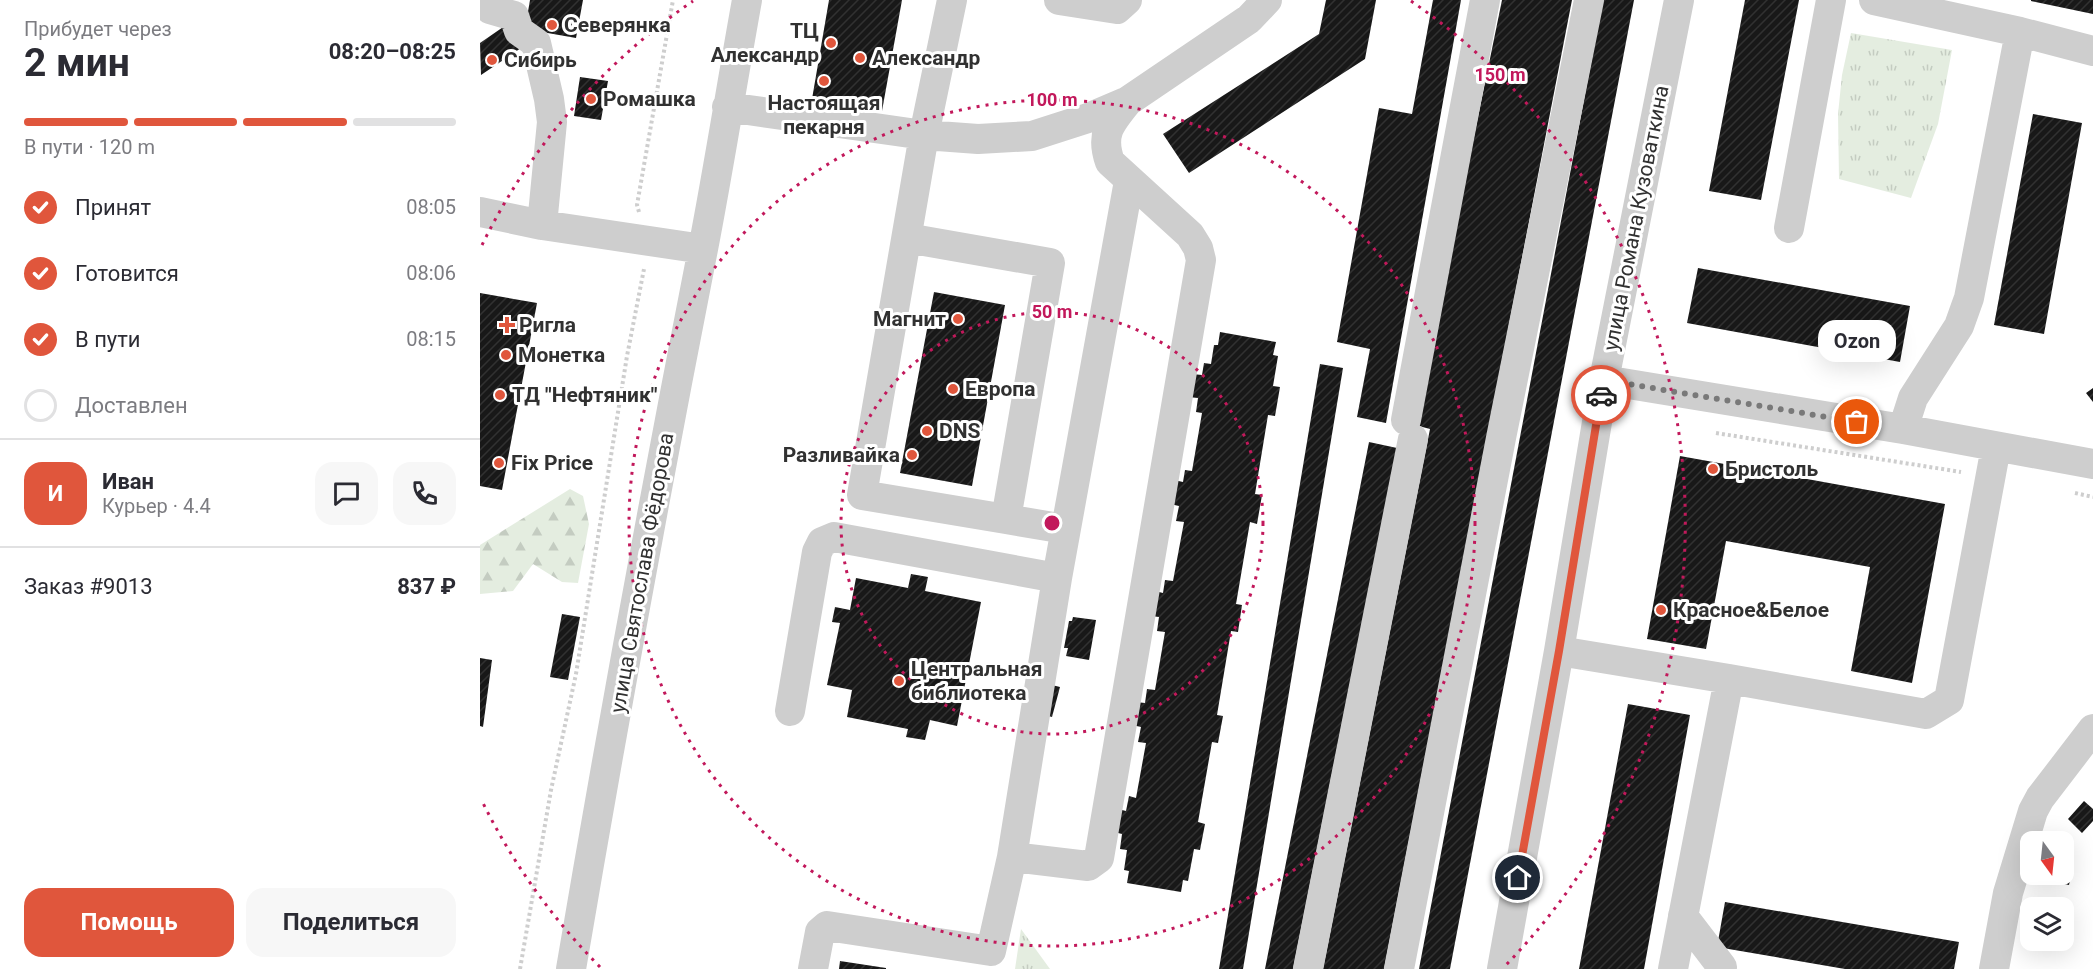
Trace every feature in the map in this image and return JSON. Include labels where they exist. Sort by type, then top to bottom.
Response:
[{"type":"street","name":"улица Святослава Фёдорова","points":[[571,969],[747,0]]},
{"type":"street","points":[[952,0],[924,135],[862,495],[1065,529]]},
{"type":"street","points":[[1059,0],[1117,9],[1127,0]]},
{"type":"street","points":[[1032,136],[1088,118],[1128,101],[1248,19],[1267,0]]},
{"type":"street","points":[[1308,969],[1410,429],[1485,0]]},
{"type":"street","points":[[1399,969],[1588,0]]},
{"type":"street","name":"улица Романа Кузоваткина","points":[[1502,969],[1559,651],[1604,380],[1679,0]]},
{"type":"street","points":[[1789,228],[1831,0]]},
{"type":"street","points":[[1874,0],[2020,32],[2093,51]]},
{"type":"street","points":[[487,6],[514,16],[519,31],[536,43],[552,122],[542,225]]},
{"type":"street","points":[[1903,429],[1913,398],[1959,326],[1969,298],[2020,32]]},
{"type":"street","points":[[813,969],[820,932],[827,926],[990,960],[1007,838],[1057,578],[1119,171],[1105,147],[1106,135],[1114,118],[1128,101]]},
{"type":"street","points":[[727,107],[924,135],[978,139],[1032,136],[1065,138],[1082,144],[1119,171],[1190,235],[1198,248],[1201,260],[1099,858],[1088,866],[1007,838]]},
{"type":"street","points":[[480,212],[542,225],[703,249]]},
{"type":"street","points":[[907,238],[1050,263],[1006,519]]},
{"type":"street","points":[[1604,380],[1903,429],[2093,465]]},
{"type":"street","points":[[1559,651],[1926,714],[1949,700],[1996,447]]},
{"type":"street","points":[[790,711],[817,552],[822,542],[834,537],[1057,578]]},
{"type":"street","points":[[1673,969],[1729,679]]},
{"type":"street","points":[[1994,969],[2008,892],[2033,811],[2040,798],[2093,729]]},
{"type":"street","points":[[1683,916],[1724,968]]},
{"type":"path","points":[[520,969],[551,790],[576,674],[625,368],[646,254],[646,239],[637,204],[673,0]]},
{"type":"path","points":[[1716,433],[1992,477]]},
{"type":"path","points":[[2072,492],[2093,497]]},
{"type":"green space","points":[[1851,33],[1952,50],[1938,124],[1911,198],[1839,179],[1838,114],[1842,75]]},
{"type":"green space","points":[[570,489],[583,496],[589,524],[578,583],[562,582],[533,564],[513,591],[480,594],[480,545]]},
{"type":"green space","points":[[1021,929],[1050,969],[1015,969]]},
{"type":"building","points":[[530,0],[583,0],[576,38],[525,29]]},
{"type":"building","points":[[829,0],[902,0],[882,111],[812,99]]},
{"type":"building","points":[[1326,0],[1376,0],[1365,59],[1189,173],[1163,134],[1319,34]]},
{"type":"building","points":[[1433,0],[1461,0],[1386,423],[1357,417],[1370,349],[1337,342],[1379,108],[1412,114]]},
{"type":"building","points":[[1502,0],[1572,0],[1384,969],[1323,969],[1430,429],[1415,425]]},
{"type":"building","points":[[1603,0],[1634,0],[1450,969],[1419,969]]},
{"type":"building","points":[[1745,0],[1799,0],[1761,200],[1709,191]]},
{"type":"building","points":[[2093,0],[2093,14],[2031,1]]},
{"type":"building","name":"Сибирь","points":[[509,23],[524,46],[481,75],[480,43]]},
{"type":"building","name":"Ромашка","points":[[580,77],[608,81],[601,120],[574,116]]},
{"type":"building","points":[[2033,114],[2082,123],[2044,334],[1994,325]]},
{"type":"building","points":[[1698,268],[1910,306],[1900,362],[1687,323]]},
{"type":"building","name":"Европа","points":[[934,292],[1005,305],[972,486],[900,473]]},
{"type":"building","name":"ТД \"Нефтяник\"","points":[[480,293],[537,303],[502,490],[480,486]]},
{"type":"building","points":[[1220,332],[1276,342],[1273,355],[1278,356],[1273,386],[1280,387],[1275,416],[1268,415],[1255,494],[1262,495],[1257,524],[1250,522],[1236,604],[1242,605],[1238,632],[1231,631],[1217,715],[1223,716],[1218,743],[1212,742],[1198,822],[1205,824],[1200,850],[1194,849],[1188,881],[1183,880],[1181,892],[1127,883],[1129,871],[1124,870],[1127,850],[1120,849],[1122,834],[1114,832],[1118,809],[1126,811],[1129,796],[1136,798],[1146,743],[1138,742],[1141,727],[1132,725],[1136,702],[1145,703],[1147,689],[1155,690],[1165,632],[1157,631],[1159,617],[1151,616],[1155,591],[1163,593],[1165,580],[1173,581],[1184,522],[1176,521],[1179,506],[1170,504],[1174,480],[1183,482],[1185,470],[1192,471],[1202,413],[1196,412],[1198,398],[1188,397],[1192,374],[1202,375],[1204,363],[1211,364],[1214,345],[1218,345]]},
{"type":"building","points":[[1320,364],[1343,368],[1243,969],[1219,969]]},
{"type":"building","points":[[2093,388],[2093,402],[2086,393]]},
{"type":"building","points":[[1369,442],[1397,448],[1293,969],[1265,969]]},
{"type":"building","points":[[1680,456],[1945,504],[1912,683],[1851,671],[1870,567],[1726,541],[1706,649],[1647,639]]},
{"type":"building","points":[[911,574],[928,577],[925,591],[981,602],[957,726],[930,720],[925,740],[906,737],[908,729],[847,717],[852,690],[827,685],[840,623],[832,622],[835,607],[850,610],[856,578],[908,588]]},
{"type":"building","points":[[562,614],[580,617],[568,680],[550,677]]},
{"type":"building","points":[[1073,617],[1096,620],[1089,660],[1066,656],[1068,648],[1064,648],[1069,621],[1072,621]]},
{"type":"building","points":[[480,658],[492,660],[483,727],[480,726]]},
{"type":"building","points":[[1048,684],[1060,687],[1052,717],[1040,714]]},
{"type":"building","points":[[1628,704],[1690,715],[1644,969],[1579,969]]},
{"type":"building","points":[[2084,801],[2093,809],[2093,821],[2082,833],[2068,819]]},
{"type":"building","points":[[1725,902],[1959,942],[1954,969],[1845,969],[1717,947]]},
{"type":"building","points":[[840,961],[886,968],[886,969],[839,969]]},
{"type":"way so far","points":[[1601,395],[1604,380],[1857,422]]},
{"type":"place","name":"Северянка","points":[[552,25]]},
{"type":"place","name":"ТЦ Александр","points":[[831,43]]},
{"type":"place","name":"Александр","points":[[860,58]]},
{"type":"place","name":"Сибирь","points":[[492,60]]},
{"type":"place","name":"Настоящая пекарня","points":[[824,81]]},
{"type":"place","name":"Ромашка","points":[[591,99]]},
{"type":"place","name":"Магнит","points":[[958,319]]},
{"type":"place","name":"Ригла","points":[[507,325]]},
{"type":"place","name":"Монетка","points":[[506,355]]},
{"type":"place","name":"Европа","points":[[953,389]]},
{"type":"place","name":"ТД \"Нефтяник\"","points":[[500,395]]},
{"type":"place","name":"Ozon","points":[[1857,422]]},
{"type":"place","name":"DNS","points":[[927,431]]},
{"type":"place","name":"Разливайка","points":[[912,455]]},
{"type":"place","name":"Fix Price","points":[[499,463]]},
{"type":"place","name":"Бристоль","points":[[1713,469]]},
{"type":"place","name":"Красное&Белое","points":[[1661,610]]},
{"type":"place","name":"Центральная библиотека","points":[[899,681]]},
{"type":"route","points":[[1518,878],[1559,651],[1601,395]]}]
